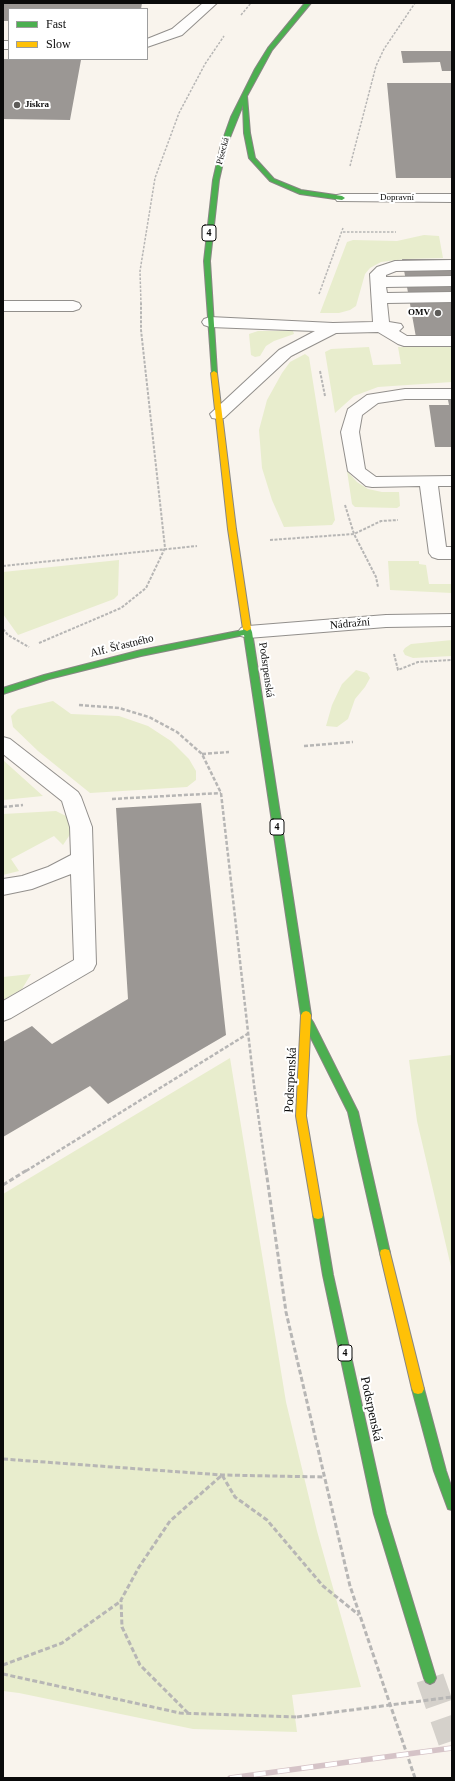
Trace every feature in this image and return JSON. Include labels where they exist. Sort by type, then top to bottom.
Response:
[{"type":"main road","name":"Písecká","points":[[210,322],[207,261],[212,209],[224,145],[244,94],[270,49],[308,3]]},
{"type":"main road","points":[[244,94],[247,133],[252,158],[272,180],[300,192],[342,198]]},
{"type":"main road","name":"Podsrpenská","points":[[210,322],[218,414],[232,529],[308,1021],[301,1116],[328,1275],[380,1514],[430,1678]]},
{"type":"main road","name":"Alf. Šťastného","points":[[3,690],[46,677],[141,653],[248,632]]},
{"type":"main road","name":"Podsrpenská","points":[[308,1021],[353,1112],[400,1320],[440,1471],[452,1505]]},
{"type":"street","points":[[148,43],[177,32],[211,3]]},
{"type":"street","name":"Dopravní","points":[[342,198],[452,198]]},
{"type":"street","points":[[381,328],[378,274],[382,270],[395,266],[452,266]]},
{"type":"street","points":[[378,282],[452,281]]},
{"type":"street","points":[[379,298],[452,298]]},
{"type":"street","points":[[3,306],[73,306]]},
{"type":"street","points":[[210,322],[333,328],[452,327]]},
{"type":"street","points":[[218,414],[285,353],[333,328]]},
{"type":"street","points":[[381,328],[404,341],[452,341]]},
{"type":"street","points":[[452,394],[405,394],[373,399],[354,412],[350,432],[357,471],[372,482],[452,481]]},
{"type":"street","points":[[428,481],[438,553],[452,553]]},
{"type":"street","name":"Nádražní","points":[[248,632],[386,622],[452,620]]},
{"type":"street","points":[[3,744],[71,797],[81,827],[85,964],[3,1012]]},
{"type":"street","points":[[3,887],[56,872],[82,859]]},
{"type":"path","points":[[237,19],[251,3]]},
{"type":"path","points":[[342,198],[376,66],[384,49],[415,3]]},
{"type":"path","points":[[3,629],[8,635],[29,647],[121,608],[146,588],[165,548],[141,330],[140,271],[155,178],[179,113],[205,64],[224,36]]},
{"type":"path","points":[[354,534],[376,577],[377,585]]},
{"type":"path","points":[[3,566],[165,548]]},
{"type":"path","points":[[398,670],[418,662],[452,660]]},
{"type":"path","points":[[3,1185],[248,1033]]},
{"type":"path","points":[[3,1459],[222,1475],[324,1477]]},
{"type":"path","points":[[3,1665],[62,1644],[121,1600],[139,1567],[170,1521],[222,1475]]},
{"type":"path","points":[[222,1475],[235,1497],[267,1520],[322,1586],[360,1616]]},
{"type":"path","points":[[121,1600],[122,1627],[140,1665],[188,1713]]},
{"type":"path","points":[[3,1674],[180,1713],[297,1717],[452,1697]]},
{"type":"green space","points":[[424,235],[439,236],[443,258],[406,259],[381,262],[370,268],[365,274],[356,306],[350,310],[339,313],[320,313],[347,242],[353,240],[397,241]]},
{"type":"green space","points":[[258,331],[293,331],[294,334],[274,341],[266,346],[260,356],[255,357],[251,355],[249,334]]},
{"type":"green space","points":[[452,346],[452,382],[378,387],[354,396],[335,413],[325,352],[331,349],[369,347],[373,365],[401,364],[398,347]]},
{"type":"green space","points":[[305,354],[309,357],[335,520],[332,525],[284,527],[272,500],[262,468],[259,430],[267,400],[282,373],[290,362]]},
{"type":"green space","points":[[347,471],[357,482],[368,489],[382,492],[399,492],[400,506],[397,508],[355,507],[352,504]]},
{"type":"green space","points":[[119,560],[118,595],[114,599],[18,635],[3,614],[3,572]]},
{"type":"green space","points":[[388,561],[419,561],[419,564],[426,565],[429,584],[452,584],[452,593],[390,590]]},
{"type":"green space","points":[[452,640],[452,656],[413,658],[405,655],[403,651],[411,644]]},
{"type":"green space","points":[[356,670],[367,673],[370,678],[355,699],[348,719],[337,727],[326,726],[332,705],[342,684]]},
{"type":"green space","points":[[53,701],[71,714],[119,716],[148,726],[171,741],[189,759],[196,771],[196,780],[187,787],[90,793],[38,751],[13,727],[11,716],[18,709]]},
{"type":"green space","points":[[3,760],[43,796],[3,800]]},
{"type":"green space","points":[[56,811],[68,817],[71,825],[71,833],[63,845],[54,836],[11,859],[19,871],[3,875],[3,814]]},
{"type":"green space","points":[[31,974],[22,989],[3,1000],[3,977]]},
{"type":"green space","points":[[452,1055],[452,1271],[417,1121],[409,1060]]},
{"type":"green space","points":[[230,1058],[286,1402],[317,1531],[361,1687],[292,1695],[297,1732],[193,1729],[3,1691],[3,1194]]},
{"type":"building","points":[[3,3],[142,3],[141,8],[8,8],[8,21],[3,21]]},
{"type":"building","points":[[401,51],[452,51],[452,71],[442,71],[440,62],[403,63]]},
{"type":"building","points":[[3,59],[81,60],[70,120],[3,119]]},
{"type":"building","points":[[387,83],[452,83],[452,178],[396,178]]},
{"type":"building","points":[[402,259],[452,259],[452,343],[417,343]]},
{"type":"building","points":[[448,400],[452,400],[452,447],[435,447],[429,405],[449,405]]},
{"type":"building","points":[[201,803],[226,1035],[108,1104],[90,1086],[3,1137],[3,1042],[32,1026],[52,1044],[128,999],[116,808]]},
{"type":"tunnel","points":[[430,1678],[452,1741]]},
{"type":"railway","points":[[230,1778],[452,1748]]},
{"type":"traffic: fast","points":[[214,373],[207,261],[216,180],[224,145],[234,117],[258,69],[270,49],[308,3]]},
{"type":"traffic: fast","points":[[245,97],[247,133],[252,158],[272,180],[300,192],[342,198]]},
{"type":"traffic: fast","points":[[247,629],[306,1015]]},
{"type":"traffic: fast","points":[[3,691],[47,677],[141,653],[248,632]]},
{"type":"traffic: fast","points":[[308,1022],[353,1112],[385,1253]]},
{"type":"traffic: fast","points":[[318,1215],[328,1275],[380,1514],[430,1678]]},
{"type":"traffic: fast","points":[[418,1389],[440,1471],[452,1505]]},
{"type":"traffic: slow","points":[[214,373],[232,529],[247,629]]},
{"type":"traffic: slow","points":[[306,1015],[301,1116],[318,1215]]},
{"type":"traffic: slow","points":[[385,1253],[418,1389]]},
{"type":"place","name":"Jiskra","points":[[17,105]]},
{"type":"place","name":"OMV","points":[[438,313]]}]
